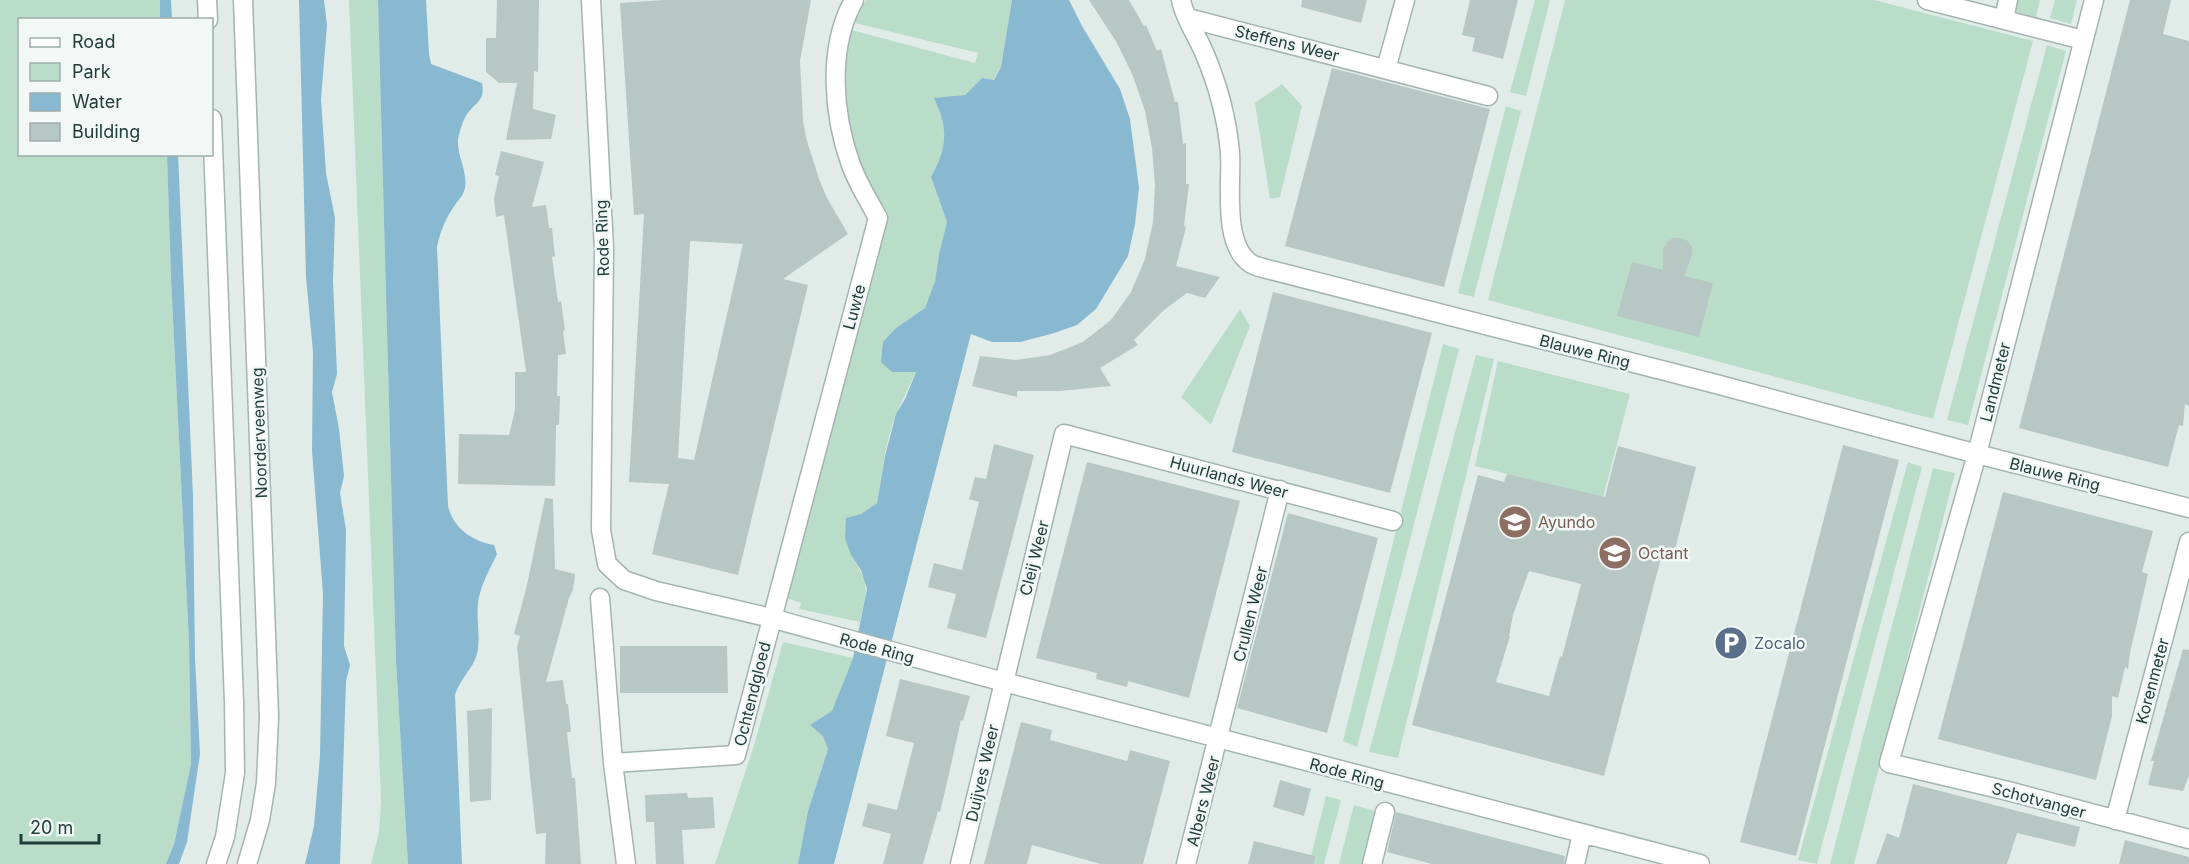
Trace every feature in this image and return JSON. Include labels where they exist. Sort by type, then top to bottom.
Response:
[{"type":"street","points":[[207,0],[208,18]]},
{"type":"street","name":"Noorderveenweg","points":[[243,0],[269,717],[266,783],[260,820],[247,864]]},
{"type":"street","name":"Rode Ring","points":[[591,0],[604,248],[601,531],[607,564],[624,580],[656,591],[771,618],[1004,682],[1700,864]]},
{"type":"street","name":"Luwte","points":[[771,618],[878,218],[852,168],[841,134],[837,103],[839,46],[846,14],[854,0]]},
{"type":"street","name":"Blauwe Ring","points":[[1181,0],[1216,86],[1226,123],[1230,153],[1230,217],[1240,253],[1250,263],[1977,454],[2189,507]]},
{"type":"street","points":[[1386,69],[1405,0]]},
{"type":"street","points":[[1928,0],[2083,40]]},
{"type":"street","points":[[2004,19],[2008,0]]},
{"type":"street","name":"Landmeter","points":[[1889,763],[1977,454],[2094,0]]},
{"type":"street","name":"Steffens Weer","points":[[1188,18],[1488,96]]},
{"type":"street","points":[[213,146],[235,773],[225,837],[216,864]]},
{"type":"street","name":"Huurlands Weer","points":[[1064,434],[1393,521]]},
{"type":"street","name":"Cleij Weer","points":[[1004,682],[1064,434]]},
{"type":"street","name":"Crullen Weer","points":[[1219,738],[1280,490]]},
{"type":"street","name":"Korenmeter","points":[[2115,820],[2189,542]]},
{"type":"street","points":[[600,598],[612,763],[626,864]]},
{"type":"street","name":"Ochtendgloed","points":[[612,763],[736,755],[771,618]]},
{"type":"street","name":"Duijves Weer","points":[[960,864],[1004,682]]},
{"type":"street","name":"Albers Weer","points":[[1186,864],[1219,738]]},
{"type":"street","name":"Schotvanger","points":[[1889,763],[2008,791],[2189,839]]},
{"type":"street","points":[[1372,864],[1385,812]]},
{"type":"street","points":[[1575,864],[1582,834]]},
{"type":"green space","points":[[0,0],[160,0],[160,18],[18,18],[18,156],[167,156],[189,642],[191,764],[174,844],[166,864],[0,864]]},
{"type":"green space","points":[[349,0],[378,0],[396,661],[408,864],[371,864],[379,833],[381,801]]},
{"type":"green space","points":[[867,0],[1012,0],[1001,67],[993,80],[982,78],[965,95],[935,99],[943,120],[944,138],[940,157],[931,177],[947,222],[935,281],[925,308],[896,328],[916,371],[892,425],[877,503],[861,514],[851,555],[862,573],[866,587],[860,622],[799,609],[801,603],[783,597],[888,214],[860,167],[846,108],[844,66],[852,30],[975,63],[978,53],[855,23],[859,9]]},
{"type":"green space","points":[[1535,0],[1550,0],[1526,96],[1510,92]]},
{"type":"green space","points":[[1565,0],[1874,0],[2033,41],[1933,419],[1488,300]]},
{"type":"green space","points":[[2018,0],[2040,0],[2036,17],[2015,11]]},
{"type":"green space","points":[[2055,0],[2077,0],[2071,24],[2050,18]]},
{"type":"green space","points":[[2047,45],[2066,51],[1968,425],[1947,420]]},
{"type":"green space","points":[[1282,84],[1302,106],[1280,197],[1270,199],[1255,103]]},
{"type":"green space","points":[[1506,106],[1521,111],[1474,297],[1458,293]]},
{"type":"green space","points":[[1240,309],[1250,326],[1211,425],[1181,397]]},
{"type":"green space","points":[[1443,344],[1459,349],[1357,747],[1343,741]]},
{"type":"green space","points":[[1476,355],[1494,359],[1398,758],[1369,752]]},
{"type":"green space","points":[[1498,361],[1630,394],[1603,498],[1475,466]]},
{"type":"green space","points":[[1908,462],[1922,467],[1817,864],[1798,860]]},
{"type":"green space","points":[[1933,468],[1955,473],[1854,864],[1830,864]]},
{"type":"green space","points":[[783,642],[853,658],[823,736],[828,748],[808,811],[798,864],[715,864],[755,742]]},
{"type":"green space","points":[[1326,796],[1341,800],[1324,864],[1309,864]]},
{"type":"green space","points":[[1354,805],[1375,811],[1362,864],[1339,864]]},
{"type":"water","points":[[160,0],[171,0],[172,18],[160,18]]},
{"type":"water","points":[[299,0],[324,0],[327,25],[321,99],[326,173],[335,218],[333,281],[337,374],[332,392],[344,476],[340,493],[346,530],[344,646],[350,665],[346,681],[340,864],[305,864],[314,826],[320,756],[323,594],[312,451],[313,352],[306,277]]},
{"type":"water","points":[[378,0],[426,0],[431,64],[482,83],[483,89],[479,100],[461,127],[458,147],[465,174],[465,187],[446,220],[437,247],[448,506],[455,521],[465,533],[494,545],[497,554],[479,597],[477,654],[455,695],[462,864],[408,864],[396,661]]},
{"type":"water","points":[[1012,0],[1069,0],[1120,89],[1130,119],[1139,188],[1135,224],[1128,256],[1096,309],[1077,325],[1020,342],[992,342],[971,334],[834,864],[798,864],[808,811],[828,749],[823,736],[810,725],[832,711],[853,658],[867,589],[861,570],[851,555],[845,538],[846,518],[861,514],[877,503],[885,456],[896,414],[916,372],[892,372],[881,362],[883,342],[896,328],[925,308],[935,281],[947,222],[931,177],[940,157],[944,138],[942,119],[934,98],[965,95],[982,78],[994,80],[1001,67]]},
{"type":"water","points":[[167,156],[178,156],[193,496],[195,659],[200,754],[187,842],[179,864],[166,864],[174,844],[191,764],[189,642]]},
{"type":"building","points":[[497,0],[539,0],[538,72],[534,71],[533,109],[556,115],[551,139],[506,140],[517,83],[499,83],[486,72],[486,38],[496,38]]},
{"type":"building","points":[[665,0],[811,0],[800,61],[803,121],[819,179],[848,234],[783,279],[808,285],[738,575],[652,554],[669,484],[629,482],[644,214],[634,215],[620,3]],"holes":[[[690,241],[743,244],[694,460],[678,458]]]},
{"type":"building","points":[[1089,0],[1129,0],[1144,26],[1146,25],[1157,51],[1161,49],[1175,102],[1178,102],[1183,144],[1186,143],[1186,184],[1189,184],[1184,226],[1186,227],[1176,266],[1220,277],[1205,298],[1187,293],[1164,310],[1134,340],[1138,345],[1100,368],[1111,386],[1060,391],[1017,391],[1017,397],[972,386],[980,356],[1016,360],[1050,355],[1083,342],[1111,320],[1131,292],[1145,259],[1153,222],[1155,185],[1152,148],[1145,111],[1133,76],[1117,43]]},
{"type":"building","points":[[1302,0],[1367,0],[1361,23],[1301,7]]},
{"type":"building","points":[[1470,0],[1518,0],[1503,59],[1472,51],[1475,38],[1462,35]]},
{"type":"building","points":[[2130,0],[2171,0],[2163,34],[2189,41],[2189,406],[2185,404],[2183,426],[2179,425],[2168,467],[2019,428]]},
{"type":"building","points":[[1332,68],[1490,109],[1444,287],[1285,246]]},
{"type":"building","points":[[501,151],[544,162],[532,207],[546,205],[549,228],[552,228],[555,256],[552,257],[558,302],[561,301],[566,354],[558,355],[557,396],[560,396],[559,425],[556,425],[555,486],[458,484],[459,434],[509,435],[515,410],[515,372],[526,372],[504,215],[496,217],[494,199],[499,176],[495,175]]},
{"type":"building","points":[[1673,238],[1688,241],[1692,248],[1692,255],[1684,276],[1713,283],[1699,337],[1617,316],[1632,262],[1663,270],[1663,249]]},
{"type":"building","points":[[1273,292],[1432,333],[1390,493],[1232,452]]},
{"type":"building","points":[[994,444],[1034,455],[986,638],[947,628],[956,594],[928,587],[934,563],[962,570],[979,502],[969,499],[975,477],[986,479]]},
{"type":"building","points":[[1843,445],[1899,460],[1796,856],[1740,842]]},
{"type":"building","points":[[1618,446],[1696,467],[1672,561],[1661,558],[1604,776],[1412,725],[1478,475],[1504,482],[1507,474],[1605,497]],"holes":[[[1529,571],[1581,584],[1549,696],[1496,682],[1510,636],[1513,615]]]},
{"type":"building","points":[[1087,462],[1240,501],[1189,698],[1128,681],[1127,687],[1096,679],[1097,673],[1036,658]]},
{"type":"building","points":[[2003,492],[2153,531],[2142,572],[2148,574],[2128,669],[2125,667],[2118,698],[2112,696],[2112,716],[2096,780],[1938,739]]},
{"type":"building","points":[[545,498],[553,499],[555,569],[575,574],[573,590],[546,682],[563,680],[566,704],[568,704],[571,732],[567,732],[572,778],[575,778],[581,864],[545,864],[546,833],[536,834],[517,647],[520,636],[514,634]]},
{"type":"building","points":[[1288,513],[1378,538],[1327,733],[1237,708]]},
{"type":"building","points":[[620,646],[727,646],[728,693],[620,693]]},
{"type":"building","points":[[2183,649],[2189,650],[2189,776],[2183,791],[2148,785],[2154,761],[2151,761]]},
{"type":"building","points":[[900,679],[970,696],[963,721],[961,720],[940,812],[938,811],[923,864],[883,864],[891,834],[862,826],[868,803],[897,810],[914,743],[886,736]]},
{"type":"building","points":[[492,708],[491,800],[470,802],[467,711]]},
{"type":"building","points":[[1021,722],[1052,730],[1050,740],[1127,761],[1130,750],[1170,761],[1143,864],[1101,864],[1032,845],[1027,864],[984,864]]},
{"type":"building","points":[[1280,780],[1311,789],[1304,816],[1273,807]]},
{"type":"building","points":[[1913,784],[2080,827],[2075,847],[2017,833],[2007,864],[1876,864],[1887,833],[1899,838]]},
{"type":"building","points":[[687,793],[688,798],[713,797],[715,828],[682,830],[684,864],[656,864],[654,822],[646,822],[645,795]]},
{"type":"building","points":[[1396,812],[1565,856],[1564,864],[1432,864],[1387,852]]},
{"type":"building","points":[[2125,840],[2189,857],[2189,864],[2119,864]]},
{"type":"building","points":[[1254,841],[1315,856],[1314,864],[1248,864]]},
{"type":"place","name":"Ayundo","points":[[1515,522]]},
{"type":"place","name":"Octant","points":[[1615,553]]},
{"type":"place","name":"Zocalo","points":[[1731,643]]}]
